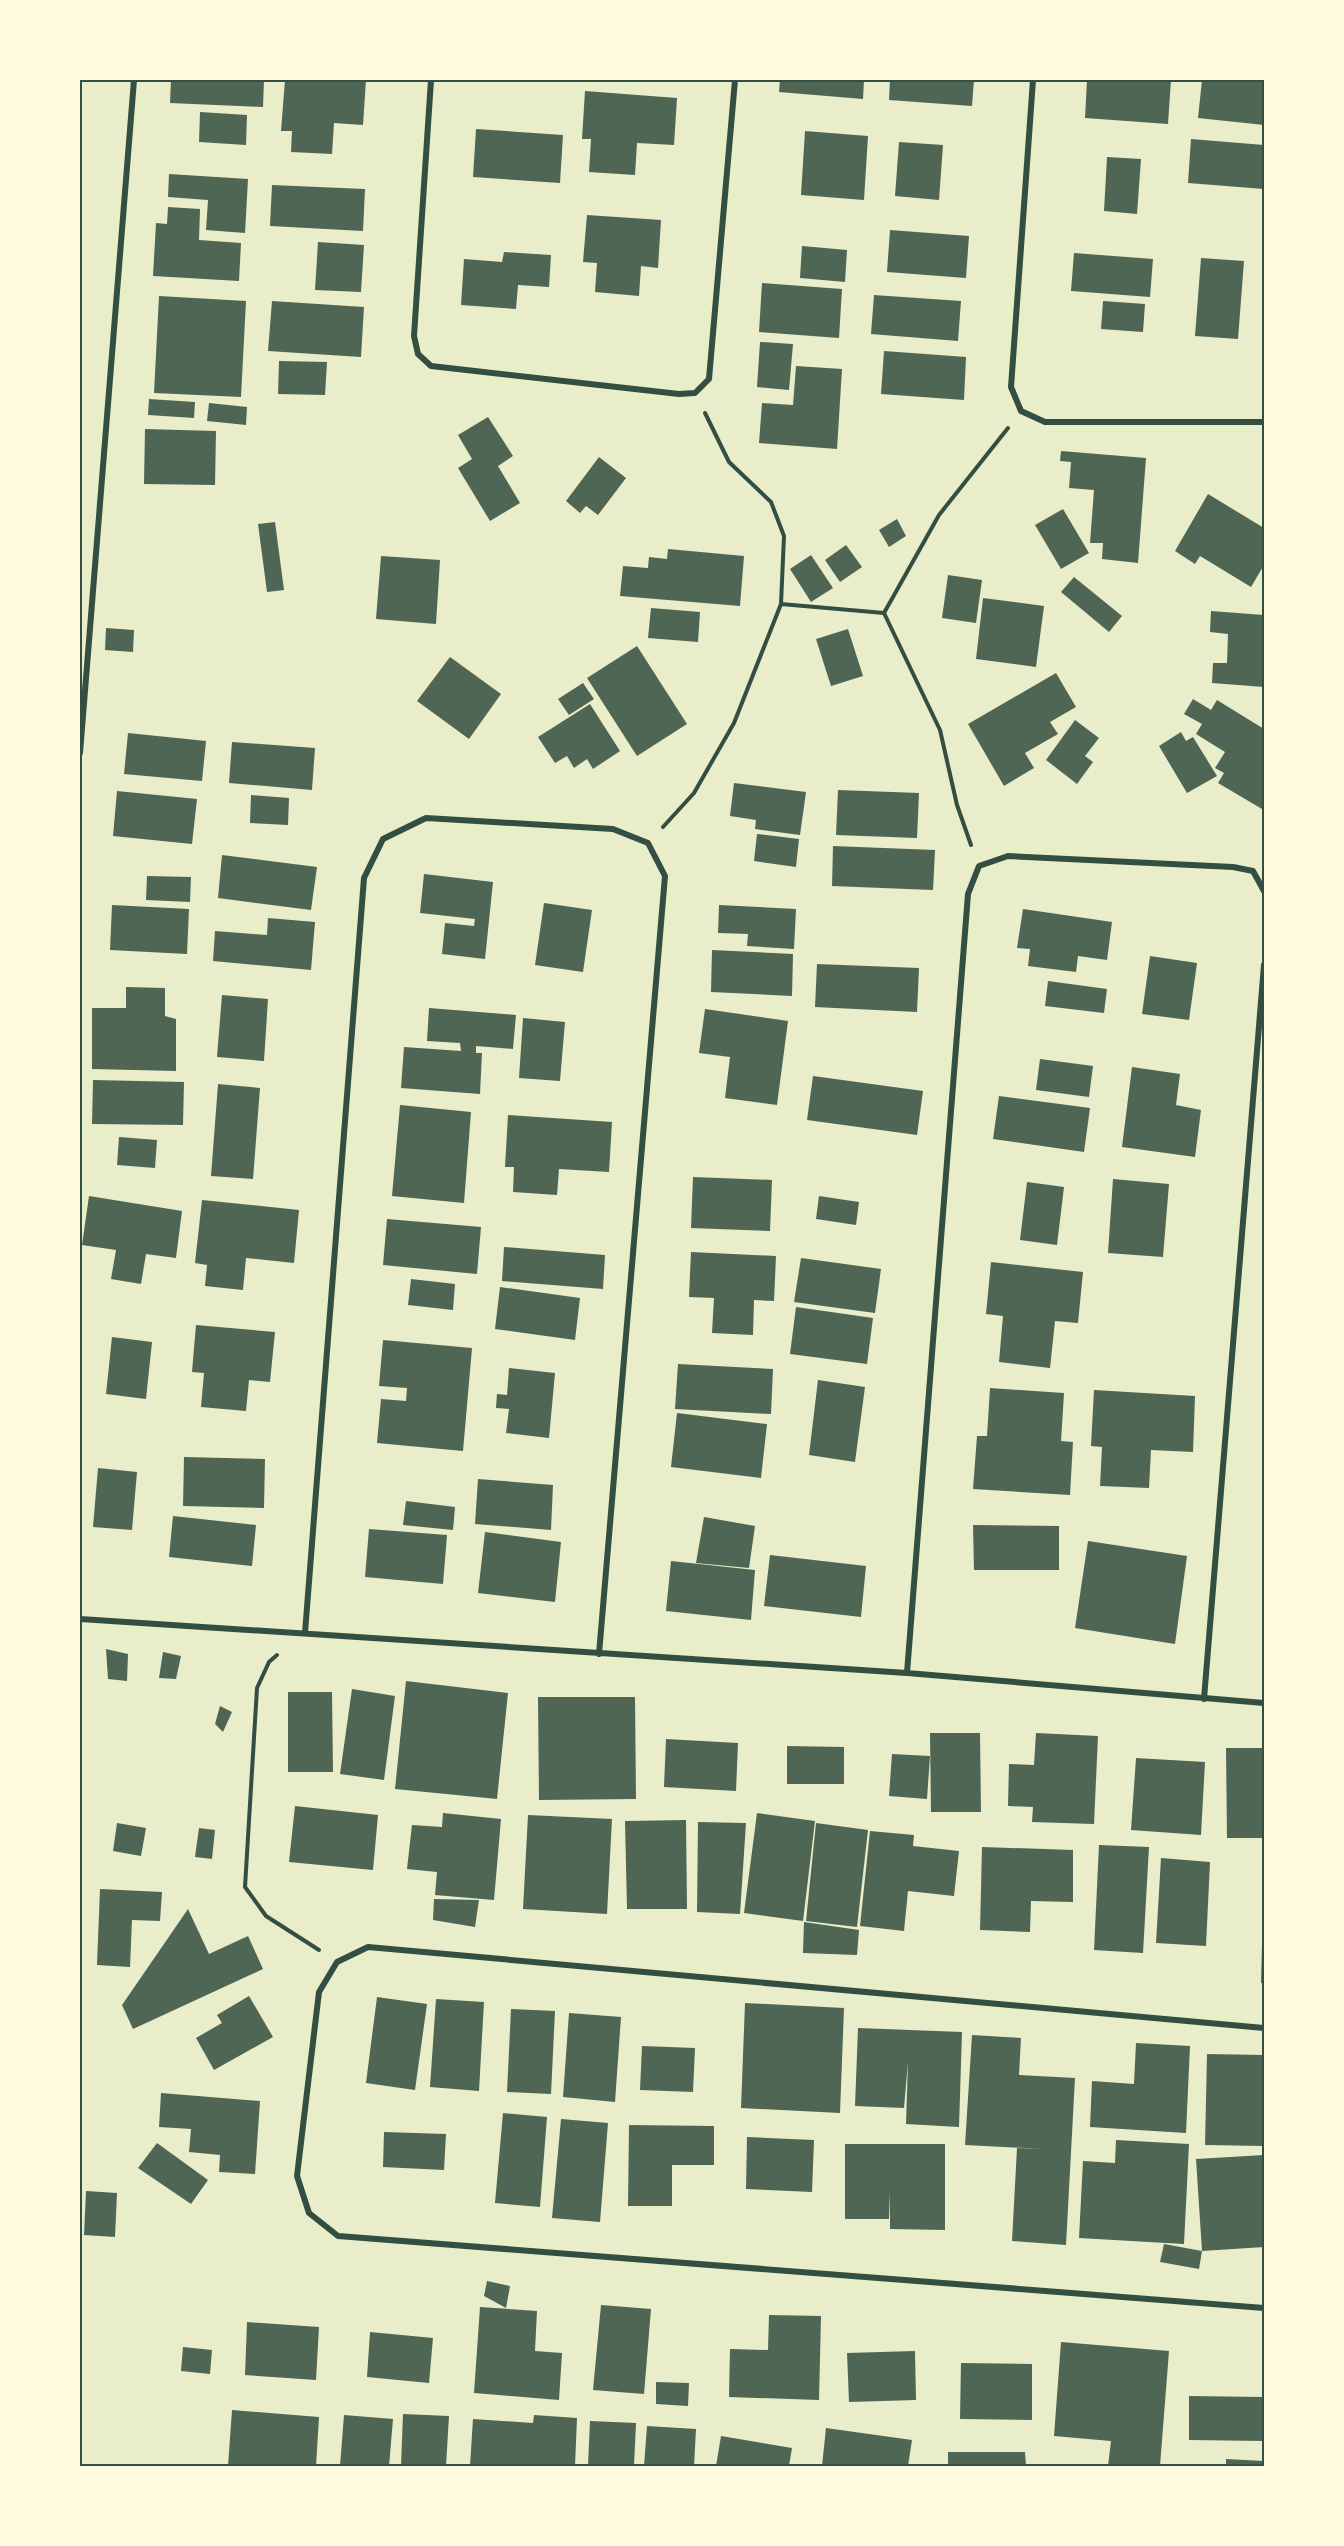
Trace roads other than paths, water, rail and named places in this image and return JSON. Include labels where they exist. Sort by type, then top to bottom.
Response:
[{"type":"street","points":[[80,753],[135,80]]},
{"type":"street","points":[[431,80],[414,336],[418,354],[431,366],[679,394],[695,393],[709,380],[735,80]]},
{"type":"street","points":[[1033,80],[1011,387],[1022,411],[1045,422],[1264,422]]},
{"type":"street","points":[[305,1633],[364,878],[383,839],[426,818],[613,829],[648,843],[665,876],[599,1654]]},
{"type":"street","points":[[906,1673],[968,894],[978,866],[1008,856],[1233,867],[1253,871],[1264,891]]},
{"type":"street","points":[[1204,1699],[1264,966]]},
{"type":"street","points":[[80,1618],[906,1673],[1264,1703]]},
{"type":"street","points":[[1264,2028],[368,1947],[337,1962],[319,1992],[297,2176],[309,2213],[338,2236],[1264,2308]]}]
